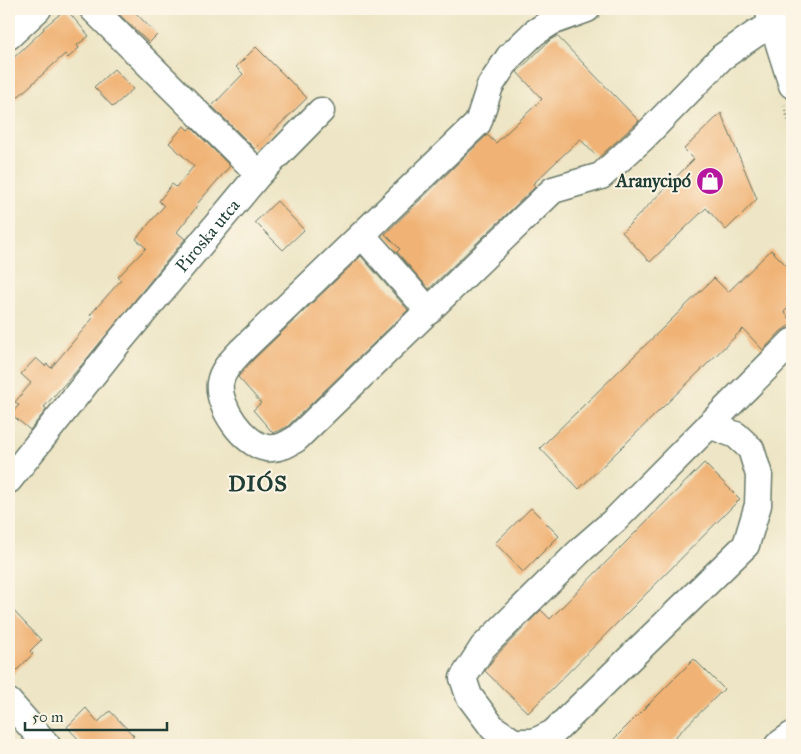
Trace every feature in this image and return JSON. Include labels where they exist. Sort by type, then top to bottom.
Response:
[{"type":"street","points":[[9,36],[38,9]]},
{"type":"street","points":[[93,9],[259,174]]},
{"type":"street","points":[[587,9],[551,22],[534,33],[509,57],[490,86],[478,123],[248,344],[224,370],[220,384],[223,401],[238,429],[251,441],[265,448],[281,448],[296,439],[553,190],[601,176],[644,137],[722,57],[755,34],[771,17],[792,85]]},
{"type":"street","name":"Piroska utca","points":[[9,480],[118,344],[259,174],[321,111]]},
{"type":"street","points":[[362,235],[429,311]]},
{"type":"street","points":[[710,425],[736,435],[751,449],[759,475],[758,505],[746,545],[553,733],[534,742],[514,742],[493,728],[469,696],[463,678],[483,647],[583,548],[615,520],[792,342]]},
{"type":"street","points":[[9,702],[47,745]]},
{"type":"street","points":[[778,745],[792,734]]},
{"type":"building","points":[[66,9],[89,36],[77,45],[79,48],[68,58],[65,54],[9,105],[9,62],[43,28]]},
{"type":"building","points":[[114,9],[132,9],[157,35],[149,43]]},
{"type":"building","points":[[557,36],[639,121],[598,158],[580,139],[533,184],[535,187],[429,289],[397,252],[400,249],[385,234],[487,135],[496,143],[542,99],[517,72],[550,40]]},
{"type":"building","points":[[256,47],[307,98],[255,149],[212,106],[243,74],[236,67]]},
{"type":"building","points":[[114,69],[133,89],[113,107],[94,87]]},
{"type":"building","points":[[721,113],[757,199],[726,230],[706,208],[650,262],[622,232],[694,159],[684,149]]},
{"type":"building","points":[[184,126],[188,130],[191,127],[230,166],[197,204],[177,232],[185,239],[80,367],[44,407],[47,409],[30,430],[11,414],[19,405],[15,402],[31,383],[21,374],[36,358],[45,366],[47,364],[51,368],[93,318],[90,315],[121,280],[118,277],[146,248],[136,239],[164,206],[159,201],[172,184],[176,187],[194,166],[169,143]]},
{"type":"building","points":[[277,201],[304,230],[283,250],[255,222]]},
{"type":"building","points":[[771,250],[792,271],[792,304],[784,312],[792,321],[792,324],[781,331],[763,350],[743,329],[579,489],[540,448],[714,278],[728,292]]},
{"type":"building","points":[[361,256],[408,310],[287,427],[273,433],[253,410],[261,403],[238,377],[252,361]]},
{"type":"building","points":[[704,463],[740,499],[528,713],[485,671],[495,657],[541,610],[550,619]]},
{"type":"building","points":[[531,508],[559,536],[523,572],[495,543]]},
{"type":"building","points":[[9,606],[41,640],[30,651],[33,654],[9,678]]},
{"type":"building","points":[[694,659],[724,689],[667,745],[608,745]]},
{"type":"building","points":[[86,708],[98,722],[110,711],[134,736],[124,745],[84,745],[67,727]]},
{"type":"place","name":"Aranycipó","points":[[710,181]]},
{"type":"district","name":"DIÓS","points":[[258,483]]}]
